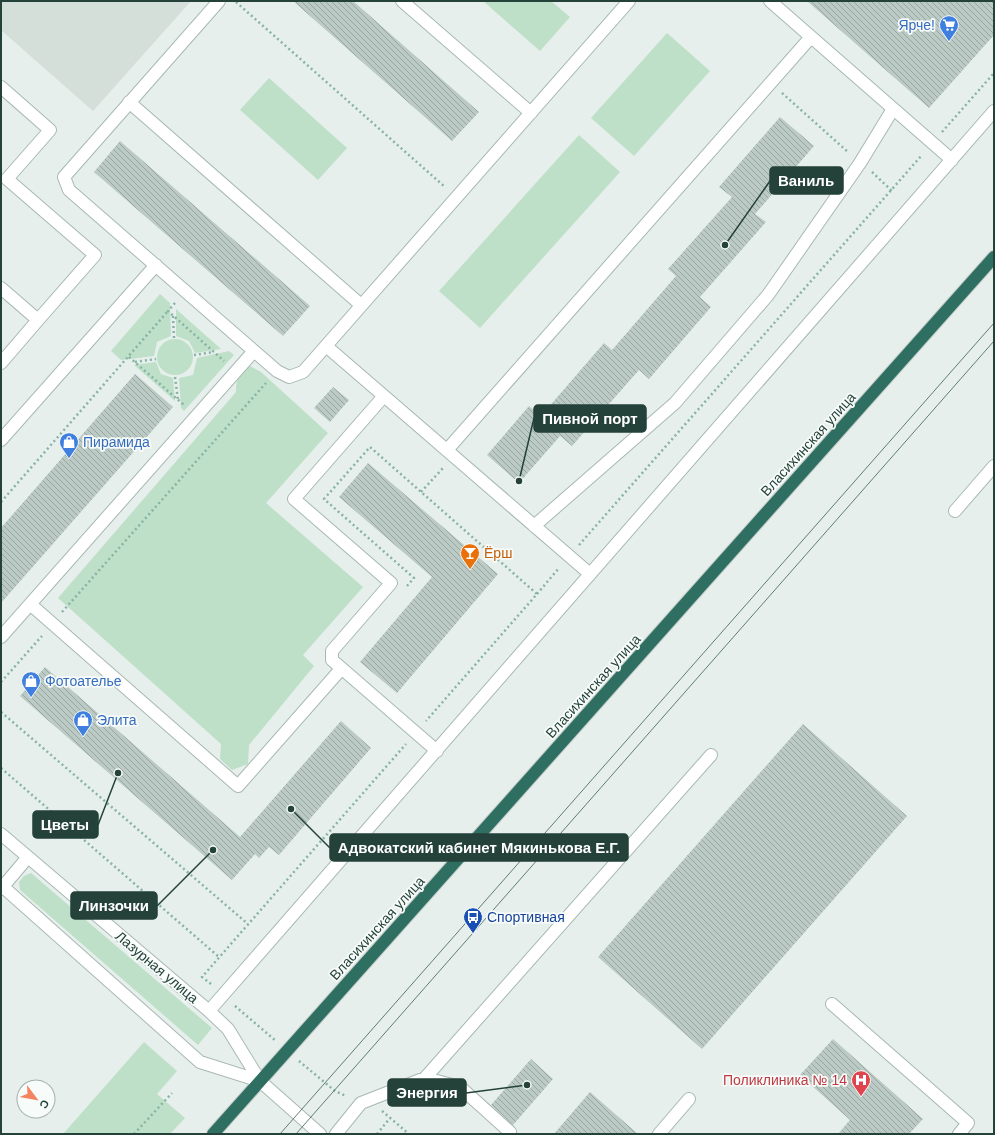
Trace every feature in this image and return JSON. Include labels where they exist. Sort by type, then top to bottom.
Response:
[{"type":"highway","name":"Власихинская улица","points":[[213,1134],[994,257]]},
{"type":"street","points":[[219,1],[64,177],[69,190],[277,371],[289,377],[303,372],[627,2]]},
{"type":"street","points":[[402,1],[531,113]]},
{"type":"street","points":[[770,1],[952,160]]},
{"type":"street","points":[[450,453],[811,37]]},
{"type":"street","points":[[1,87],[50,130],[7,179],[95,255],[1,363]]},
{"type":"street","points":[[129,102],[361,306]]},
{"type":"street","points":[[534,526],[675,402],[768,295],[860,162],[893,109]]},
{"type":"street","points":[[209,1011],[994,111]]},
{"type":"street","points":[[1,440],[156,265]]},
{"type":"street","points":[[1,288],[38,320]]},
{"type":"street","points":[[326,346],[590,574]]},
{"type":"street","points":[[1,638],[254,350]]},
{"type":"street","points":[[384,396],[294,499],[391,583],[332,651],[332,660],[437,751]]},
{"type":"street","points":[[955,511],[994,466]]},
{"type":"street","points":[[30,604],[238,786],[341,669]]},
{"type":"street","points":[[336,1134],[361,1103],[425,1078],[711,754]]},
{"type":"street","name":"Лазурная улица","points":[[1,834],[209,1011],[228,1029],[260,1081],[320,1134]]},
{"type":"street","points":[[2,887],[28,857]]},
{"type":"street","name":"Лазурная улица","points":[[2,887],[200,1062],[260,1081]]},
{"type":"street","points":[[832,1004],[968,1123],[959,1134]]},
{"type":"street","points":[[425,1078],[460,1087],[510,1132],[510,1134]]},
{"type":"street","points":[[659,1134],[690,1099]]},
{"type":"path","points":[[235,2],[445,187]]},
{"type":"path","points":[[537,594],[994,73]]},
{"type":"path","points":[[778,90],[892,190]]},
{"type":"path","points":[[440,193],[450,181]]},
{"type":"path","points":[[1,502],[186,291]]},
{"type":"path","points":[[168,311],[228,364]]},
{"type":"path","points":[[173,316],[174,338]]},
{"type":"path","points":[[194,355],[214,352]]},
{"type":"path","points":[[129,356],[188,409]]},
{"type":"path","points":[[135,362],[156,359]]},
{"type":"path","points":[[1,682],[277,371]]},
{"type":"path","points":[[176,377],[178,400]]},
{"type":"path","points":[[421,492],[450,453]]},
{"type":"path","points":[[1,712],[248,924]]},
{"type":"path","points":[[1,768],[219,957]]},
{"type":"path","points":[[242,1013],[334,1091],[382,1112],[409,1134]]},
{"type":"path","points":[[134,1134],[172,1093]]},
{"type":"path","points":[[376,1134],[390,1118]]},
{"type":"shaded area","points":[[1,1],[191,1],[93,111],[1,30]]},
{"type":"green space","points":[[483,1],[551,1],[570,17],[540,51]]},
{"type":"green space","points":[[667,33],[710,71],[634,156],[591,118]]},
{"type":"green space","points":[[269,78],[347,148],[318,180],[240,110]]},
{"type":"green space","points":[[579,135],[620,172],[480,328],[439,291]]},
{"type":"green space","points":[[160,294],[170,303],[171,336],[157,342],[154,356],[121,360],[111,351]]},
{"type":"green space","points":[[176,309],[221,349],[195,353],[189,341],[176,336]]},
{"type":"green space","points":[[179,339],[188,344],[192,350],[192,364],[188,370],[179,375],[171,375],[162,370],[158,364],[157,353],[162,344],[168,340]]},
{"type":"green space","points":[[229,351],[234,355],[184,411],[181,408],[179,378],[193,375],[197,358]]},
{"type":"green space","points":[[156,362],[161,374],[173,378],[175,401],[134,365]]},
{"type":"green space","points":[[250,366],[261,372],[328,433],[266,503],[363,587],[303,655],[314,666],[249,745],[248,764],[232,770],[220,759],[221,744],[58,598],[236,392],[239,376]]},
{"type":"green space","points":[[31,873],[212,1028],[198,1045],[20,890],[19,882],[24,876]]},
{"type":"green space","points":[[144,1042],[177,1071],[157,1094],[185,1118],[170,1134],[63,1134]]},
{"type":"building","points":[[293,1],[353,1],[479,112],[452,141]]},
{"type":"building","points":[[807,1],[994,1],[994,35],[929,108]]},
{"type":"building","points":[[780,117],[814,146],[755,214],[766,222],[700,297],[711,307],[649,379],[639,370],[572,446],[560,436],[519,483],[487,455],[529,406],[541,416],[604,343],[612,350],[676,276],[668,269],[732,197],[719,187]]},
{"type":"building","points":[[120,141],[310,306],[283,336],[94,172]]},
{"type":"building","points":[[135,374],[173,407],[1,603],[1,528]]},
{"type":"building","points":[[333,387],[349,400],[330,422],[314,408]]},
{"type":"building","points":[[368,463],[498,574],[397,693],[360,662],[432,577],[339,497]]},
{"type":"building","points":[[45,667],[240,837],[341,721],[371,748],[279,855],[269,847],[259,858],[255,854],[232,880],[20,696]]},
{"type":"building","points":[[803,724],[907,816],[702,1049],[598,957]]},
{"type":"building","name":"Поликлиника № 14","points":[[833,1039],[923,1119],[909,1134],[838,1134],[850,1120],[800,1075]]},
{"type":"building","points":[[531,1059],[553,1079],[513,1125],[491,1105]]},
{"type":"building","points":[[590,1092],[638,1134],[554,1134]]},
{"type":"tram line","points":[[280,1134],[994,323]]},
{"type":"tram line","points":[[296,1134],[994,341]]},
{"type":"place","name":"Ярче!","points":[[949,42]]},
{"type":"place","name":"Ваниль","points":[[725,245]]},
{"type":"place","name":"Пирамида","points":[[69,459]]},
{"type":"place","name":"Пивной порт","points":[[519,481]]},
{"type":"place","name":"Ёрш","points":[[470,570]]},
{"type":"place","name":"Фотоателье","points":[[31,698]]},
{"type":"place","name":"Элита","points":[[83,737]]},
{"type":"place","name":"Цветы","points":[[118,773]]},
{"type":"place","name":"Адвокатский кабинет Мякинькова Е.Г.","points":[[291,809]]},
{"type":"place","name":"Линзочки","points":[[213,850]]},
{"type":"place","name":"Спортивная","points":[[473,934]]},
{"type":"place","name":"Энергия","points":[[527,1085]]},
{"type":"place","name":"Поликлиника № 14","points":[[861,1097]]}]
